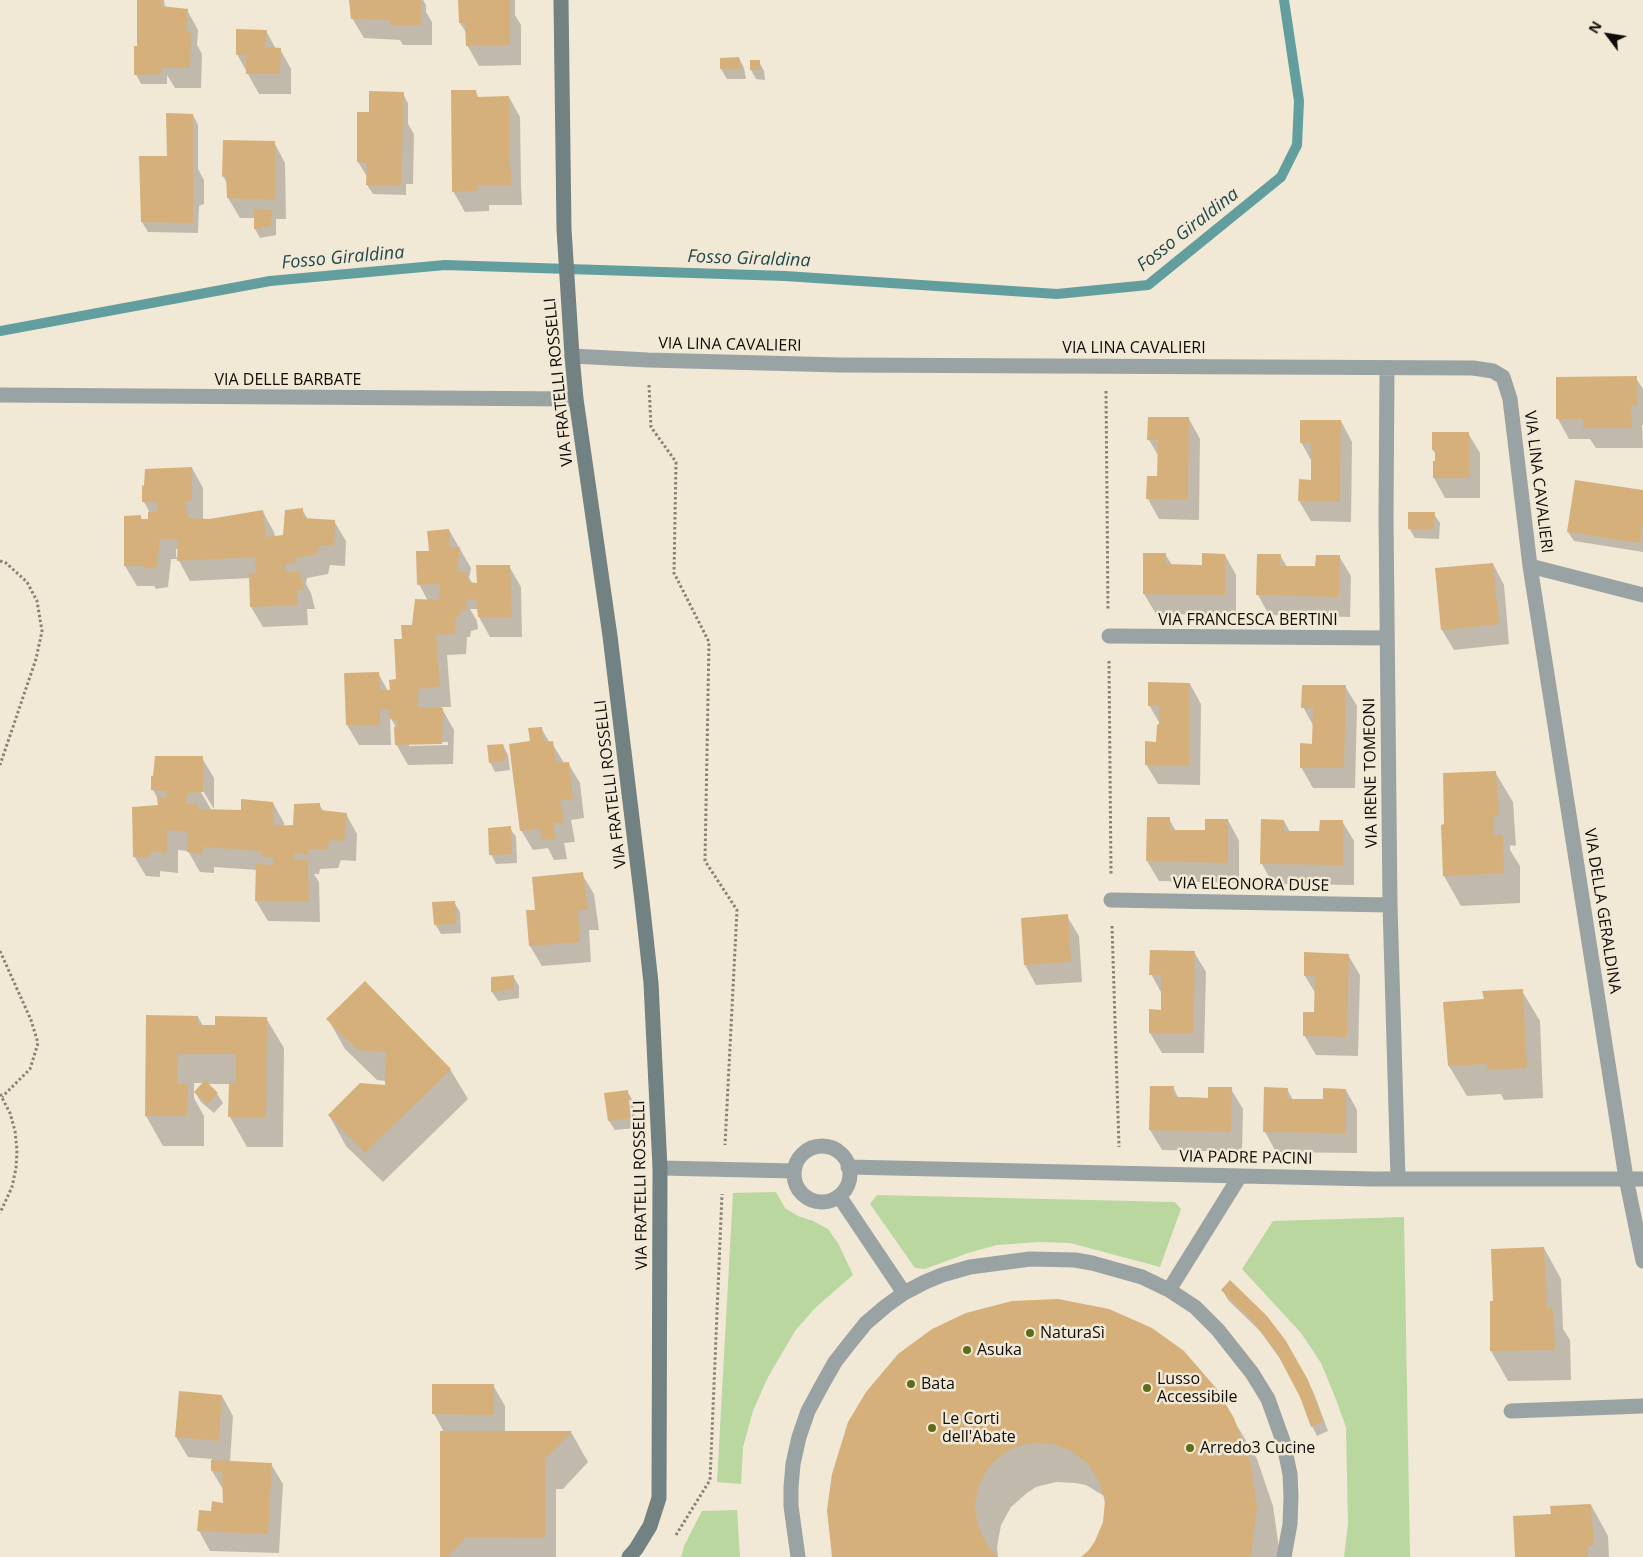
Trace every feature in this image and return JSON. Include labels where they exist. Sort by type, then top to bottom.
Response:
[{"type":"street","name":"VIA FRATELLI ROSSELLI","points":[[561,0],[564,229],[572,356],[576,399],[610,636],[651,984],[660,1168],[659,1498],[650,1526],[629,1557]]},
{"type":"street","name":"VIA LINA CAVALIERI","points":[[572,356],[840,365],[1473,368],[1493,371],[1503,377],[1510,399],[1530,566]]},
{"type":"street","name":"VIA IRENE TOMEONI","points":[[1387,368],[1386,517],[1390,905],[1398,1178]]},
{"type":"street","name":"VIA DELLE BARBATE","points":[[0,395],[576,399]]},
{"type":"street","points":[[1530,566],[1643,596]]},
{"type":"street","name":"VIA DELLA GERALDINA","points":[[1530,566],[1626,1178],[1643,1261]]},
{"type":"street","name":"VIA FRANCESCA BERTINI","points":[[1109,636],[1387,638]]},
{"type":"street","name":"VIA ELEONORA DUSE","points":[[1111,900],[1390,905]]},
{"type":"street","points":[[823,1146],[839,1152],[848,1166],[848,1183],[839,1196],[831,1200],[822,1202],[813,1200],[804,1196],[798,1189],[794,1171],[801,1156],[815,1147],[823,1146]]},
{"type":"street","name":"VIA PADRE PACINI","points":[[848,1166],[1240,1176],[1643,1179]]},
{"type":"street","points":[[660,1168],[794,1171]]},
{"type":"street","points":[[1169,1290],[1240,1176]]},
{"type":"street","points":[[839,1196],[904,1293]]},
{"type":"street","points":[[798,1557],[791,1506],[791,1487],[793,1464],[799,1437],[808,1411],[835,1362],[849,1344],[866,1323],[904,1293],[925,1282],[942,1275],[970,1268],[1030,1259],[1092,1262],[1142,1277],[1169,1290],[1195,1307],[1218,1330],[1252,1372],[1268,1399],[1282,1441],[1290,1474],[1290,1524],[1284,1557]]},
{"type":"street","points":[[1511,1411],[1643,1406]]},
{"type":"path","points":[[648,360],[651,428],[676,462],[674,573],[709,642],[705,861],[737,910],[710,1480],[672,1542]]},
{"type":"path","points":[[1105,366],[1111,900],[1120,1173]]},
{"type":"path","points":[[0,561],[6,563],[27,582],[37,601],[42,631],[36,659],[0,765]]},
{"type":"path","points":[[0,951],[31,1020],[38,1043],[30,1069],[1,1095],[10,1113],[15,1131],[17,1150],[12,1187],[0,1213]]},
{"type":"green space","points":[[776,1192],[785,1208],[828,1229],[838,1243],[853,1275],[815,1308],[795,1331],[767,1379],[753,1411],[743,1447],[741,1484],[717,1482],[733,1193]]},
{"type":"green space","points":[[877,1195],[1175,1202],[1181,1209],[1160,1267],[1070,1243],[1040,1242],[997,1245],[968,1253],[925,1269],[915,1268],[870,1204]]},
{"type":"green space","points":[[1404,1217],[1410,1557],[1344,1557],[1348,1524],[1346,1427],[1321,1363],[1301,1333],[1242,1269],[1273,1221]]},
{"type":"green space","points":[[737,1510],[740,1557],[681,1557],[684,1546],[702,1511]]},
{"type":"building","points":[[137,0],[161,0],[161,6],[188,9],[186,32],[191,33],[190,68],[162,68],[162,74],[134,75],[134,46],[137,46]]},
{"type":"building","points":[[349,0],[421,0],[421,25],[390,25],[390,20],[351,19]]},
{"type":"building","points":[[458,0],[510,0],[510,45],[466,46],[465,23],[459,23]]},
{"type":"building","points":[[236,29],[267,30],[265,47],[281,48],[280,74],[246,74],[246,54],[236,55]]},
{"type":"building","points":[[739,57],[741,69],[720,69],[720,58]]},
{"type":"building","points":[[750,60],[760,60],[760,70],[750,70]]},
{"type":"building","points":[[451,90],[476,90],[477,97],[509,96],[512,185],[478,185],[478,191],[452,192]]},
{"type":"building","points":[[369,91],[404,92],[401,186],[366,185],[367,163],[357,162],[357,112],[369,112]]},
{"type":"building","points":[[166,113],[193,114],[193,223],[141,222],[139,156],[167,156]]},
{"type":"building","points":[[223,140],[275,141],[275,200],[227,198],[226,175],[222,177]]},
{"type":"building","points":[[254,209],[272,210],[271,226],[254,229]]},
{"type":"building","points":[[1637,376],[1637,405],[1631,405],[1632,428],[1583,428],[1583,419],[1556,419],[1556,377]]},
{"type":"building","points":[[1148,417],[1189,417],[1188,500],[1146,499],[1147,476],[1157,476],[1158,440],[1147,440]]},
{"type":"building","points":[[1300,420],[1341,420],[1340,502],[1298,501],[1299,479],[1311,480],[1311,443],[1300,443]]},
{"type":"building","points":[[1432,432],[1469,432],[1470,478],[1433,478],[1435,450],[1432,450]]},
{"type":"building","points":[[192,467],[192,501],[185,502],[188,518],[209,519],[263,510],[266,537],[283,535],[285,510],[303,508],[303,518],[335,520],[334,546],[319,546],[317,554],[296,558],[295,563],[286,564],[286,573],[300,571],[304,590],[297,590],[298,605],[250,607],[249,573],[256,573],[255,557],[177,561],[178,539],[160,539],[157,567],[143,569],[143,566],[124,566],[124,516],[141,515],[141,519],[148,519],[148,512],[158,512],[158,502],[142,502],[142,485],[144,486],[145,469]]},
{"type":"building","points":[[1575,480],[1643,490],[1643,522],[1640,543],[1567,532]]},
{"type":"building","points":[[1408,512],[1435,512],[1434,529],[1408,529]]},
{"type":"building","points":[[449,529],[450,547],[460,547],[457,571],[468,573],[468,582],[477,583],[476,565],[510,565],[512,617],[478,617],[476,599],[466,600],[467,609],[460,611],[459,617],[456,617],[455,634],[436,635],[440,687],[418,689],[418,707],[443,708],[442,744],[395,745],[394,727],[398,726],[398,721],[390,719],[389,709],[380,709],[380,725],[346,725],[344,673],[379,672],[380,690],[390,690],[389,680],[396,679],[394,639],[402,639],[401,625],[412,625],[415,599],[439,600],[440,584],[417,585],[416,551],[429,551],[427,531]]},
{"type":"building","points":[[1143,553],[1166,553],[1166,564],[1202,565],[1202,553],[1225,554],[1225,595],[1143,594]]},
{"type":"building","points":[[1257,554],[1281,554],[1280,566],[1315,566],[1316,555],[1340,555],[1339,597],[1256,595]]},
{"type":"building","points":[[1493,563],[1499,624],[1441,630],[1435,568]]},
{"type":"building","points":[[1148,682],[1190,683],[1189,766],[1145,765],[1145,741],[1156,742],[1157,725],[1159,724],[1159,706],[1148,706]]},
{"type":"building","points":[[1302,685],[1346,685],[1344,768],[1300,768],[1300,743],[1312,744],[1313,708],[1301,708]]},
{"type":"building","points":[[542,727],[544,742],[553,741],[556,763],[569,762],[573,799],[560,800],[564,823],[553,823],[556,839],[542,840],[540,828],[520,831],[509,744],[530,741],[528,728]]},
{"type":"building","points":[[503,744],[506,760],[489,763],[487,745]]},
{"type":"building","points":[[155,756],[203,756],[203,792],[187,793],[186,804],[198,803],[198,809],[241,810],[241,799],[273,802],[274,826],[293,825],[294,804],[320,803],[320,810],[347,813],[344,841],[330,840],[327,849],[309,849],[308,855],[294,853],[293,860],[308,860],[309,902],[255,901],[256,864],[274,865],[274,858],[262,857],[262,851],[203,847],[203,854],[187,852],[187,832],[167,830],[167,853],[149,851],[149,858],[133,857],[132,807],[158,805],[157,797],[167,798],[166,791],[151,790],[151,776],[153,776]]},
{"type":"building","points":[[1496,771],[1499,816],[1494,815],[1494,835],[1503,835],[1504,873],[1443,876],[1441,825],[1444,824],[1443,773]]},
{"type":"building","points":[[1147,817],[1170,817],[1170,830],[1205,830],[1205,819],[1228,819],[1228,863],[1146,861]]},
{"type":"building","points":[[1261,819],[1284,820],[1284,831],[1319,831],[1320,820],[1343,820],[1343,865],[1260,864]]},
{"type":"building","points":[[511,826],[512,854],[489,855],[488,828]]},
{"type":"building","points":[[583,872],[588,910],[578,910],[580,942],[529,946],[526,910],[535,910],[532,877]]},
{"type":"building","points":[[455,901],[456,924],[434,925],[432,902]]},
{"type":"building","points":[[1068,914],[1071,962],[1024,965],[1021,918]]},
{"type":"building","points":[[1150,950],[1195,951],[1193,1033],[1149,1033],[1149,1009],[1161,1010],[1161,975],[1149,975]]},
{"type":"building","points":[[1304,952],[1349,954],[1347,1037],[1303,1036],[1303,1012],[1314,1012],[1315,976],[1304,976]]},
{"type":"building","points":[[514,975],[514,989],[491,992],[491,977]]},
{"type":"building","points":[[365,981],[451,1069],[365,1153],[328,1115],[360,1083],[385,1085],[386,1052],[358,1050],[326,1019]]},
{"type":"building","points":[[1523,989],[1527,1068],[1486,1070],[1487,1064],[1448,1066],[1443,1002],[1484,999],[1482,991]]},
{"type":"building","points":[[146,1015],[198,1016],[198,1025],[215,1025],[215,1016],[267,1017],[266,1117],[228,1117],[229,1083],[236,1083],[236,1054],[178,1054],[177,1084],[188,1084],[187,1116],[145,1116]]},
{"type":"building","points":[[205,1080],[218,1093],[207,1104],[194,1092]]},
{"type":"building","points":[[1150,1086],[1174,1086],[1173,1097],[1208,1098],[1208,1087],[1232,1087],[1231,1132],[1149,1130]]},
{"type":"building","points":[[1264,1087],[1288,1088],[1287,1099],[1323,1099],[1323,1088],[1346,1089],[1346,1133],[1263,1132]]},
{"type":"building","points":[[628,1090],[631,1118],[608,1121],[604,1093]]},
{"type":"building","points":[[1544,1247],[1547,1308],[1553,1309],[1555,1350],[1490,1351],[1490,1301],[1493,1301],[1491,1249]]},
{"type":"building","points":[[1230,1280],[1267,1316],[1286,1341],[1308,1380],[1323,1421],[1311,1427],[1300,1397],[1278,1355],[1253,1321],[1221,1290]]},
{"type":"building","name":"Le Corti dell'Abate","points":[[1058,1299],[1109,1309],[1152,1328],[1184,1351],[1216,1388],[1234,1418],[1251,1465],[1257,1507],[1251,1557],[1081,1557],[1095,1541],[1103,1522],[1105,1501],[1099,1481],[1088,1464],[1071,1451],[1052,1444],[1033,1443],[1013,1448],[1004,1453],[989,1467],[979,1485],[975,1506],[978,1526],[987,1545],[998,1557],[832,1557],[827,1510],[832,1474],[848,1422],[866,1392],[898,1354],[932,1329],[966,1313],[1012,1301]]},
{"type":"building","points":[[432,1384],[494,1384],[494,1415],[432,1414]]},
{"type":"building","points":[[179,1391],[222,1395],[219,1441],[175,1437]]},
{"type":"building","points":[[440,1431],[572,1431],[545,1459],[545,1538],[466,1537],[447,1557],[440,1557]]},
{"type":"building","points":[[211,1460],[272,1463],[268,1534],[197,1531],[199,1510],[211,1511],[212,1501],[223,1503],[222,1472],[211,1471]]},
{"type":"building","points":[[1591,1504],[1594,1546],[1588,1546],[1588,1557],[1515,1557],[1513,1516],[1551,1514],[1550,1506]]},
{"type":"waterway","name":"Fosso Giraldina","points":[[0,331],[270,281],[445,265],[785,276],[1057,294],[1148,285],[1281,177],[1297,145],[1299,101],[1284,0]]},
{"type":"place","name":"NaturaSì","points":[[1030,1333]]},
{"type":"place","name":"Asuka","points":[[967,1350]]},
{"type":"place","name":"Bata","points":[[911,1384]]},
{"type":"place","name":"Lusso Accessibile","points":[[1147,1388]]},
{"type":"place","name":"Le Corti dell'Abate","points":[[932,1428]]},
{"type":"place","name":"Arredo3 Cucine","points":[[1190,1448]]}]
